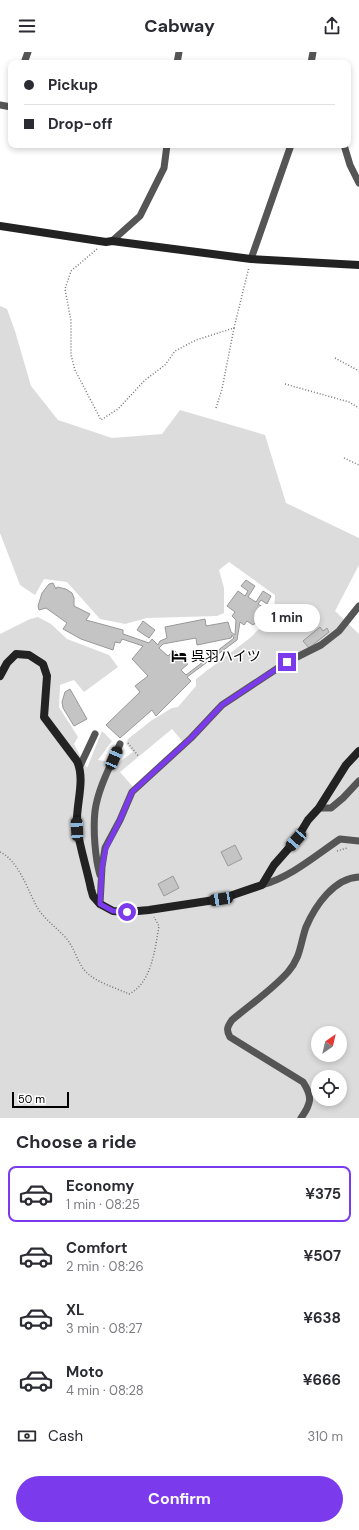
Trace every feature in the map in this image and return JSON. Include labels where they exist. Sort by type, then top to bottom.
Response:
[{"type":"street","points":[[109,241],[140,216],[164,168],[167,148]]},
{"type":"street","points":[[251,259],[290,148]]},
{"type":"street","points":[[345,148],[350,165],[359,183]]},
{"type":"street","points":[[0,226],[251,259],[359,265]]},
{"type":"street","points":[[100,904],[101,882],[106,848],[132,792],[191,738],[222,705],[287,662],[321,645],[339,631],[359,606]]},
{"type":"street","points":[[0,676],[7,663],[16,654],[29,655],[43,664],[47,676],[44,717],[80,766]]},
{"type":"street","points":[[95,734],[80,766],[81,777],[77,829],[91,889],[100,904],[113,911],[149,910],[221,899],[272,882],[290,873],[340,839],[359,841]]},
{"type":"street","points":[[101,882],[97,864],[95,810],[102,786],[122,742]]},
{"type":"street","points":[[262,885],[274,866],[296,840],[308,820],[319,808],[346,765],[359,751]]},
{"type":"street","points":[[319,808],[331,808],[359,781]]},
{"type":"street","points":[[301,1118],[308,1108],[310,1101],[308,1090],[303,1082],[230,1038],[227,1027],[232,1020],[288,972],[300,952],[307,925],[323,898],[330,890],[344,880],[359,877]]},
{"type":"path","points":[[109,241],[72,271],[65,289],[71,321],[71,355],[75,370],[101,420],[118,409],[145,380],[165,365],[175,351],[196,340],[234,328]]},
{"type":"path","points":[[216,408],[222,389],[234,328],[251,259]]},
{"type":"path","points":[[335,358],[359,371]]},
{"type":"path","points":[[285,384],[349,402],[359,408]]},
{"type":"path","points":[[344,458],[359,465]]},
{"type":"path","points":[[122,742],[139,756]]},
{"type":"path","points":[[334,852],[345,848],[351,848]]},
{"type":"path","points":[[0,852],[4,854],[18,870],[38,908],[74,949],[82,968],[95,978],[129,994],[137,990],[147,974],[155,949],[159,926],[149,910]]},
{"type":"shaded area","points":[[0,306],[7,309],[31,386],[58,420],[112,438],[162,434],[180,410],[265,435],[286,503],[359,538],[359,565],[335,611],[359,634],[359,1118],[0,1118],[0,634],[30,619],[38,617],[51,624],[67,639],[109,655],[118,667],[84,692],[74,680],[60,685],[59,707],[78,737],[74,744],[87,768],[102,731],[112,741],[98,760],[118,763],[133,752],[126,744],[128,739],[152,720],[172,708],[178,707],[196,686],[196,679],[250,638],[274,614],[275,595],[229,562],[219,570],[224,588],[224,613],[217,616],[147,618],[125,624],[100,619],[67,582],[44,579],[35,595],[20,585],[0,533]],"holes":[[[172,729],[183,742],[133,787],[120,772]]]},
{"type":"building","points":[[246,580],[255,586],[248,597],[256,602],[263,591],[271,596],[267,604],[261,600],[258,604],[266,609],[257,622],[253,625],[247,621],[244,625],[240,622],[237,640],[187,677],[191,681],[156,716],[152,710],[120,738],[106,725],[140,692],[135,686],[148,676],[132,659],[143,646],[122,639],[120,643],[115,642],[113,650],[81,639],[63,629],[67,623],[46,608],[39,610],[38,606],[42,593],[49,584],[53,583],[56,589],[57,587],[66,589],[72,593],[74,598],[74,606],[90,614],[86,620],[123,630],[123,634],[149,643],[152,639],[158,645],[160,641],[167,638],[165,627],[205,619],[206,626],[228,622],[231,632],[235,635],[236,620],[232,616],[235,612],[227,606],[238,591],[245,596],[248,591],[241,586]],"holes":[[[232,635],[234,638],[186,675],[181,670],[188,664],[174,650],[168,656],[159,648],[163,644],[196,638],[197,645],[231,638]]]},
{"type":"building","points":[[143,621],[155,630],[149,638],[137,630]]},
{"type":"building","points":[[320,627],[323,631],[327,628],[329,632],[309,648],[303,641]]},
{"type":"building","points":[[70,689],[87,719],[74,726],[63,708],[62,702],[65,692]]},
{"type":"building","points":[[235,845],[242,859],[228,866],[221,852]]},
{"type":"building","points":[[173,876],[179,888],[164,896],[158,884]]},
{"type":"place","name":"呉羽ハイツ","points":[[179,656]]},
{"type":"route","points":[[127,912],[113,911],[100,904],[102,867],[106,848],[132,792],[191,738],[222,705],[287,662]]}]
